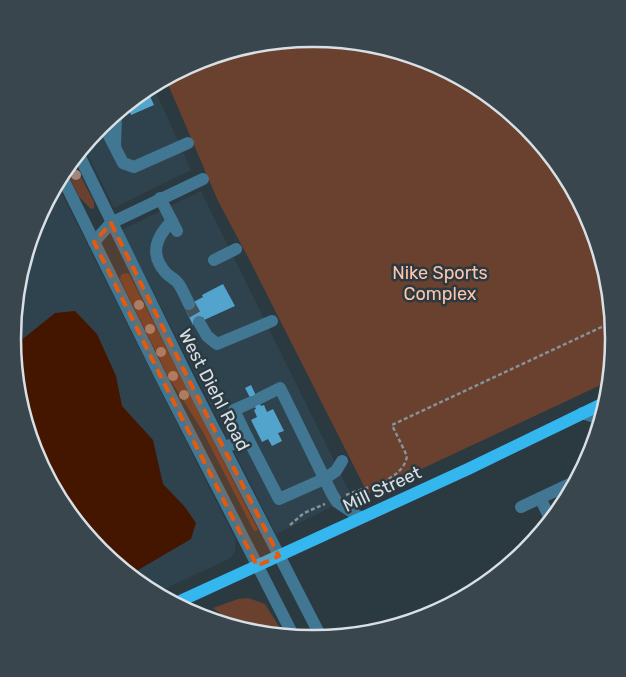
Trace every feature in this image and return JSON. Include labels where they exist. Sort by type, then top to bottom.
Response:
[{"type":"main road","name":"Mill Street","points":[[183,600],[468,469],[597,407]]},
{"type":"street","points":[[115,150],[116,124]]},
{"type":"street","points":[[113,126],[115,150]]},
{"type":"street","points":[[107,132],[123,163],[134,167],[188,143]]},
{"type":"street","name":"West Diehl Road","points":[[82,161],[111,223],[317,630]]},
{"type":"street","points":[[94,242],[111,223],[203,179]]},
{"type":"street","points":[[65,184],[290,630]]},
{"type":"street","points":[[160,198],[175,226],[162,231],[157,239],[156,250],[159,262],[165,272],[178,283],[189,304]]},
{"type":"street","points":[[214,260],[236,249]]},
{"type":"street","points":[[199,322],[207,336],[217,344],[272,321]]},
{"type":"street","points":[[342,461],[336,471],[324,479],[279,499],[234,410],[280,388],[324,479],[336,499],[362,518]]},
{"type":"street","points":[[582,413],[594,417]]},
{"type":"street","points":[[224,448],[247,437]]},
{"type":"street","points":[[521,507],[564,487]]},
{"type":"street","points":[[540,498],[547,512]]},
{"type":"path","points":[[290,525],[304,513],[388,478],[404,465],[407,456],[392,425],[604,326]]},
{"type":"highlighted area","points":[[111,223],[191,384],[279,556],[257,566],[162,379],[94,242]]},
{"type":"shaded area","points":[[156,93],[191,170],[114,208],[88,154],[121,119]]},
{"type":"shaded area","points":[[201,191],[352,497],[276,534],[122,230]]},
{"type":"shaded area","points":[[61,192],[235,539],[235,551],[231,558],[164,589],[135,570],[107,545],[70,501],[51,468],[31,414],[24,377],[21,339],[24,300],[31,263],[43,227]]},
{"type":"shaded area","points":[[75,311],[97,334],[116,376],[122,406],[153,440],[163,484],[185,507],[196,523],[191,539],[136,571],[107,545],[70,501],[51,468],[31,414],[24,377],[21,340],[55,313]]},
{"type":"green space","name":"Nike Sports Complex","points":[[294,47],[332,47],[370,52],[407,62],[442,77],[491,107],[519,132],[556,176],[575,209],[595,263],[602,300],[605,339],[601,385],[368,494],[218,201],[168,85],[219,62],[256,52]]},
{"type":"green space","points":[[76,168],[94,202],[94,208],[91,209],[79,197],[69,177]]},
{"type":"green space","points":[[129,274],[258,530],[254,531],[203,432],[168,376],[120,279],[121,275]]},
{"type":"green space","points":[[248,598],[265,604],[280,629],[256,625],[224,616],[213,608],[238,599]]},
{"type":"building","points":[[150,97],[154,105],[131,115],[129,113]]},
{"type":"building","points":[[223,284],[235,306],[193,325],[184,307]]},
{"type":"building","points":[[251,385],[261,406],[264,405],[267,412],[273,409],[284,431],[278,433],[282,441],[272,446],[268,439],[262,442],[251,420],[257,417],[254,410],[256,409],[245,388]]},
{"type":"tunnel","points":[[189,304],[199,322]]}]
